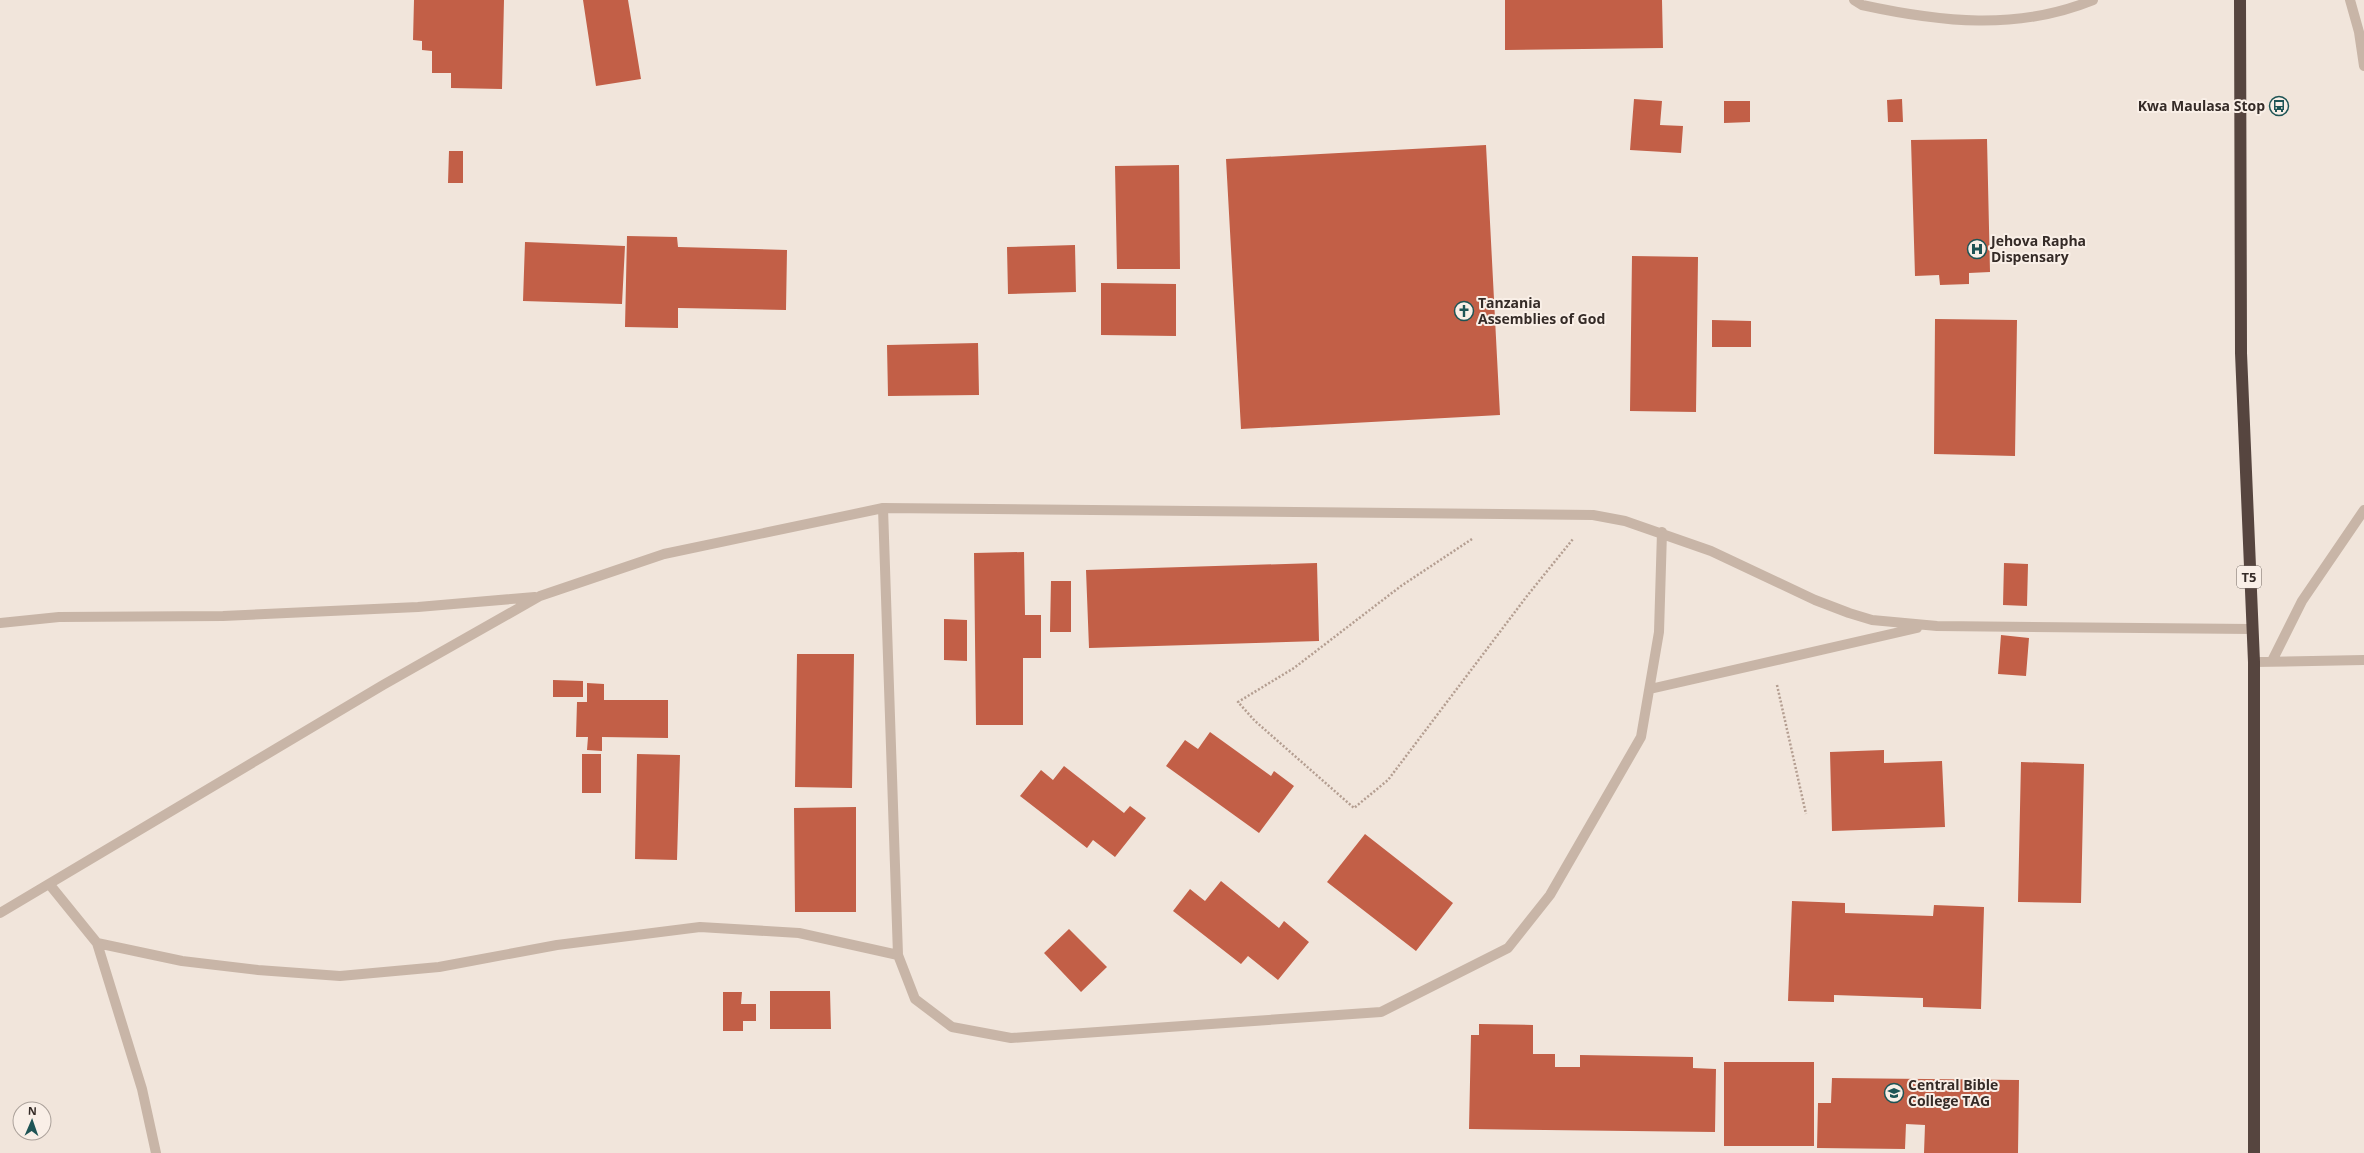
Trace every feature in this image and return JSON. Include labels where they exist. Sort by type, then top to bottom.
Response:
[{"type":"highway","name":"T5","points":[[2240,0],[2241,353],[2251,629],[2254,662],[2254,1153]]},
{"type":"street","points":[[1854,0],[1862,5],[1918,17],[1969,20],[2020,20],[2068,10],[2093,0]]},
{"type":"street","points":[[2350,0],[2359,32],[2364,66]]},
{"type":"street","points":[[0,913],[50,885],[383,685],[540,596],[664,554],[883,508],[1593,515],[1625,521],[1662,532],[1711,551],[1849,613],[1898,624],[2251,629]]},
{"type":"street","points":[[883,508],[898,955],[915,999],[952,1027],[1010,1038],[1381,1012],[1508,948],[1550,895],[1642,737],[1659,632],[1662,532]]},
{"type":"street","points":[[2272,661],[2302,601],[2364,510]]},
{"type":"street","points":[[0,623],[59,617],[223,616],[402,608],[540,596]]},
{"type":"street","points":[[1650,689],[1929,625]]},
{"type":"street","points":[[2254,662],[2364,660]]},
{"type":"street","points":[[50,885],[97,944],[142,1089],[156,1153]]},
{"type":"street","points":[[97,944],[182,961],[340,976],[439,967],[557,945],[700,927],[799,933],[898,955]]},
{"type":"path","points":[[1479,536],[1458,547],[1401,586],[1294,668],[1238,702],[1255,721],[1354,808],[1388,780],[1527,596],[1593,515]]},
{"type":"path","points":[[1772,661],[1806,814]]},
{"type":"building","points":[[414,0],[504,0],[502,89],[451,88],[451,73],[432,73],[432,51],[422,50],[422,41],[413,40]]},
{"type":"building","points":[[583,0],[628,0],[641,79],[596,86]]},
{"type":"building","points":[[1505,0],[1662,0],[1663,48],[1505,50]]},
{"type":"building","points":[[1634,99],[1662,101],[1660,125],[1683,126],[1681,153],[1630,150]]},
{"type":"building","points":[[1902,99],[1903,122],[1888,122],[1887,100]]},
{"type":"building","points":[[1724,101],[1750,101],[1750,122],[1724,123]]},
{"type":"building","points":[[1987,139],[1990,272],[1969,273],[1969,284],[1940,285],[1939,275],[1915,276],[1911,140]]},
{"type":"building","points":[[1486,145],[1500,415],[1241,429],[1226,159]]},
{"type":"building","points":[[449,151],[463,151],[463,183],[448,183]]},
{"type":"building","points":[[1179,165],[1180,269],[1117,269],[1115,166]]},
{"type":"building","points":[[627,236],[677,237],[678,247],[787,250],[786,310],[678,308],[678,328],[625,327]]},
{"type":"building","points":[[525,242],[625,246],[622,304],[523,301]]},
{"type":"building","points":[[1075,245],[1076,292],[1008,294],[1007,247]]},
{"type":"building","points":[[1632,256],[1698,257],[1696,412],[1630,411]]},
{"type":"building","points":[[1101,283],[1176,284],[1176,336],[1101,335]]},
{"type":"building","points":[[1935,319],[2017,320],[2015,456],[1934,454]]},
{"type":"building","points":[[1712,320],[1751,321],[1751,347],[1712,347]]},
{"type":"building","points":[[978,343],[979,395],[888,396],[887,345]]},
{"type":"building","points":[[1024,552],[1025,615],[1041,615],[1041,658],[1023,658],[1023,725],[976,725],[974,553]]},
{"type":"building","points":[[1317,563],[1319,641],[1089,648],[1086,570]]},
{"type":"building","points":[[2004,563],[2028,564],[2027,606],[2003,605]]},
{"type":"building","points":[[1051,581],[1071,581],[1071,632],[1050,632]]},
{"type":"building","points":[[944,619],[967,620],[967,661],[944,660]]},
{"type":"building","points":[[2001,635],[2029,638],[2026,676],[1998,674]]},
{"type":"building","points":[[797,654],[854,654],[852,788],[795,787]]},
{"type":"building","points":[[553,680],[583,681],[583,697],[553,697]]},
{"type":"building","points":[[587,683],[604,684],[604,700],[668,700],[668,738],[602,737],[602,751],[587,750],[588,737],[576,737],[577,702],[587,702]]},
{"type":"building","points":[[1210,732],[1271,776],[1274,771],[1294,786],[1259,833],[1166,766],[1185,740],[1198,749]]},
{"type":"building","points":[[1884,750],[1884,763],[1942,761],[1945,827],[1832,831],[1830,752]]},
{"type":"building","points":[[582,754],[601,754],[601,793],[582,793]]},
{"type":"building","points":[[637,754],[680,755],[677,860],[635,859]]},
{"type":"building","points":[[2021,762],[2084,764],[2081,903],[2018,902]]},
{"type":"building","points":[[1064,766],[1124,813],[1130,806],[1146,818],[1115,857],[1093,840],[1087,848],[1020,796],[1041,770],[1053,780]]},
{"type":"building","points":[[856,807],[856,912],[795,912],[794,808]]},
{"type":"building","points":[[1365,834],[1453,903],[1416,951],[1327,882]]},
{"type":"building","points":[[1221,881],[1279,928],[1284,921],[1309,942],[1278,980],[1248,956],[1241,964],[1173,911],[1190,889],[1205,901]]},
{"type":"building","points":[[1792,901],[1845,903],[1845,913],[1933,916],[1934,905],[1984,907],[1981,1009],[1923,1007],[1923,998],[1834,995],[1834,1002],[1788,1001]]},
{"type":"building","points":[[1069,929],[1107,967],[1081,992],[1044,953]]},
{"type":"building","points":[[770,991],[830,991],[831,1029],[770,1029]]},
{"type":"building","points":[[723,992],[742,992],[741,1004],[756,1004],[756,1021],[743,1021],[743,1031],[723,1031]]},
{"type":"building","points":[[1479,1024],[1533,1025],[1533,1054],[1555,1054],[1555,1067],[1580,1067],[1580,1055],[1693,1057],[1693,1068],[1716,1069],[1715,1132],[1469,1129],[1471,1035],[1479,1035]]},
{"type":"building","points":[[1724,1062],[1814,1062],[1814,1146],[1724,1146]]},
{"type":"building","points":[[1832,1078],[2019,1080],[2018,1153],[1924,1153],[1925,1125],[1906,1124],[1905,1149],[1817,1148],[1818,1103],[1831,1103]]},
{"type":"place","name":"Kwa Maulasa Stop","points":[[2279,106]]},
{"type":"place","name":"Jehova Rapha Dispensary","points":[[1977,249]]},
{"type":"place","name":"Tanzania Assemblies of God","points":[[1464,311]]},
{"type":"place","name":"Central Bible College TAG","points":[[1894,1093]]}]
